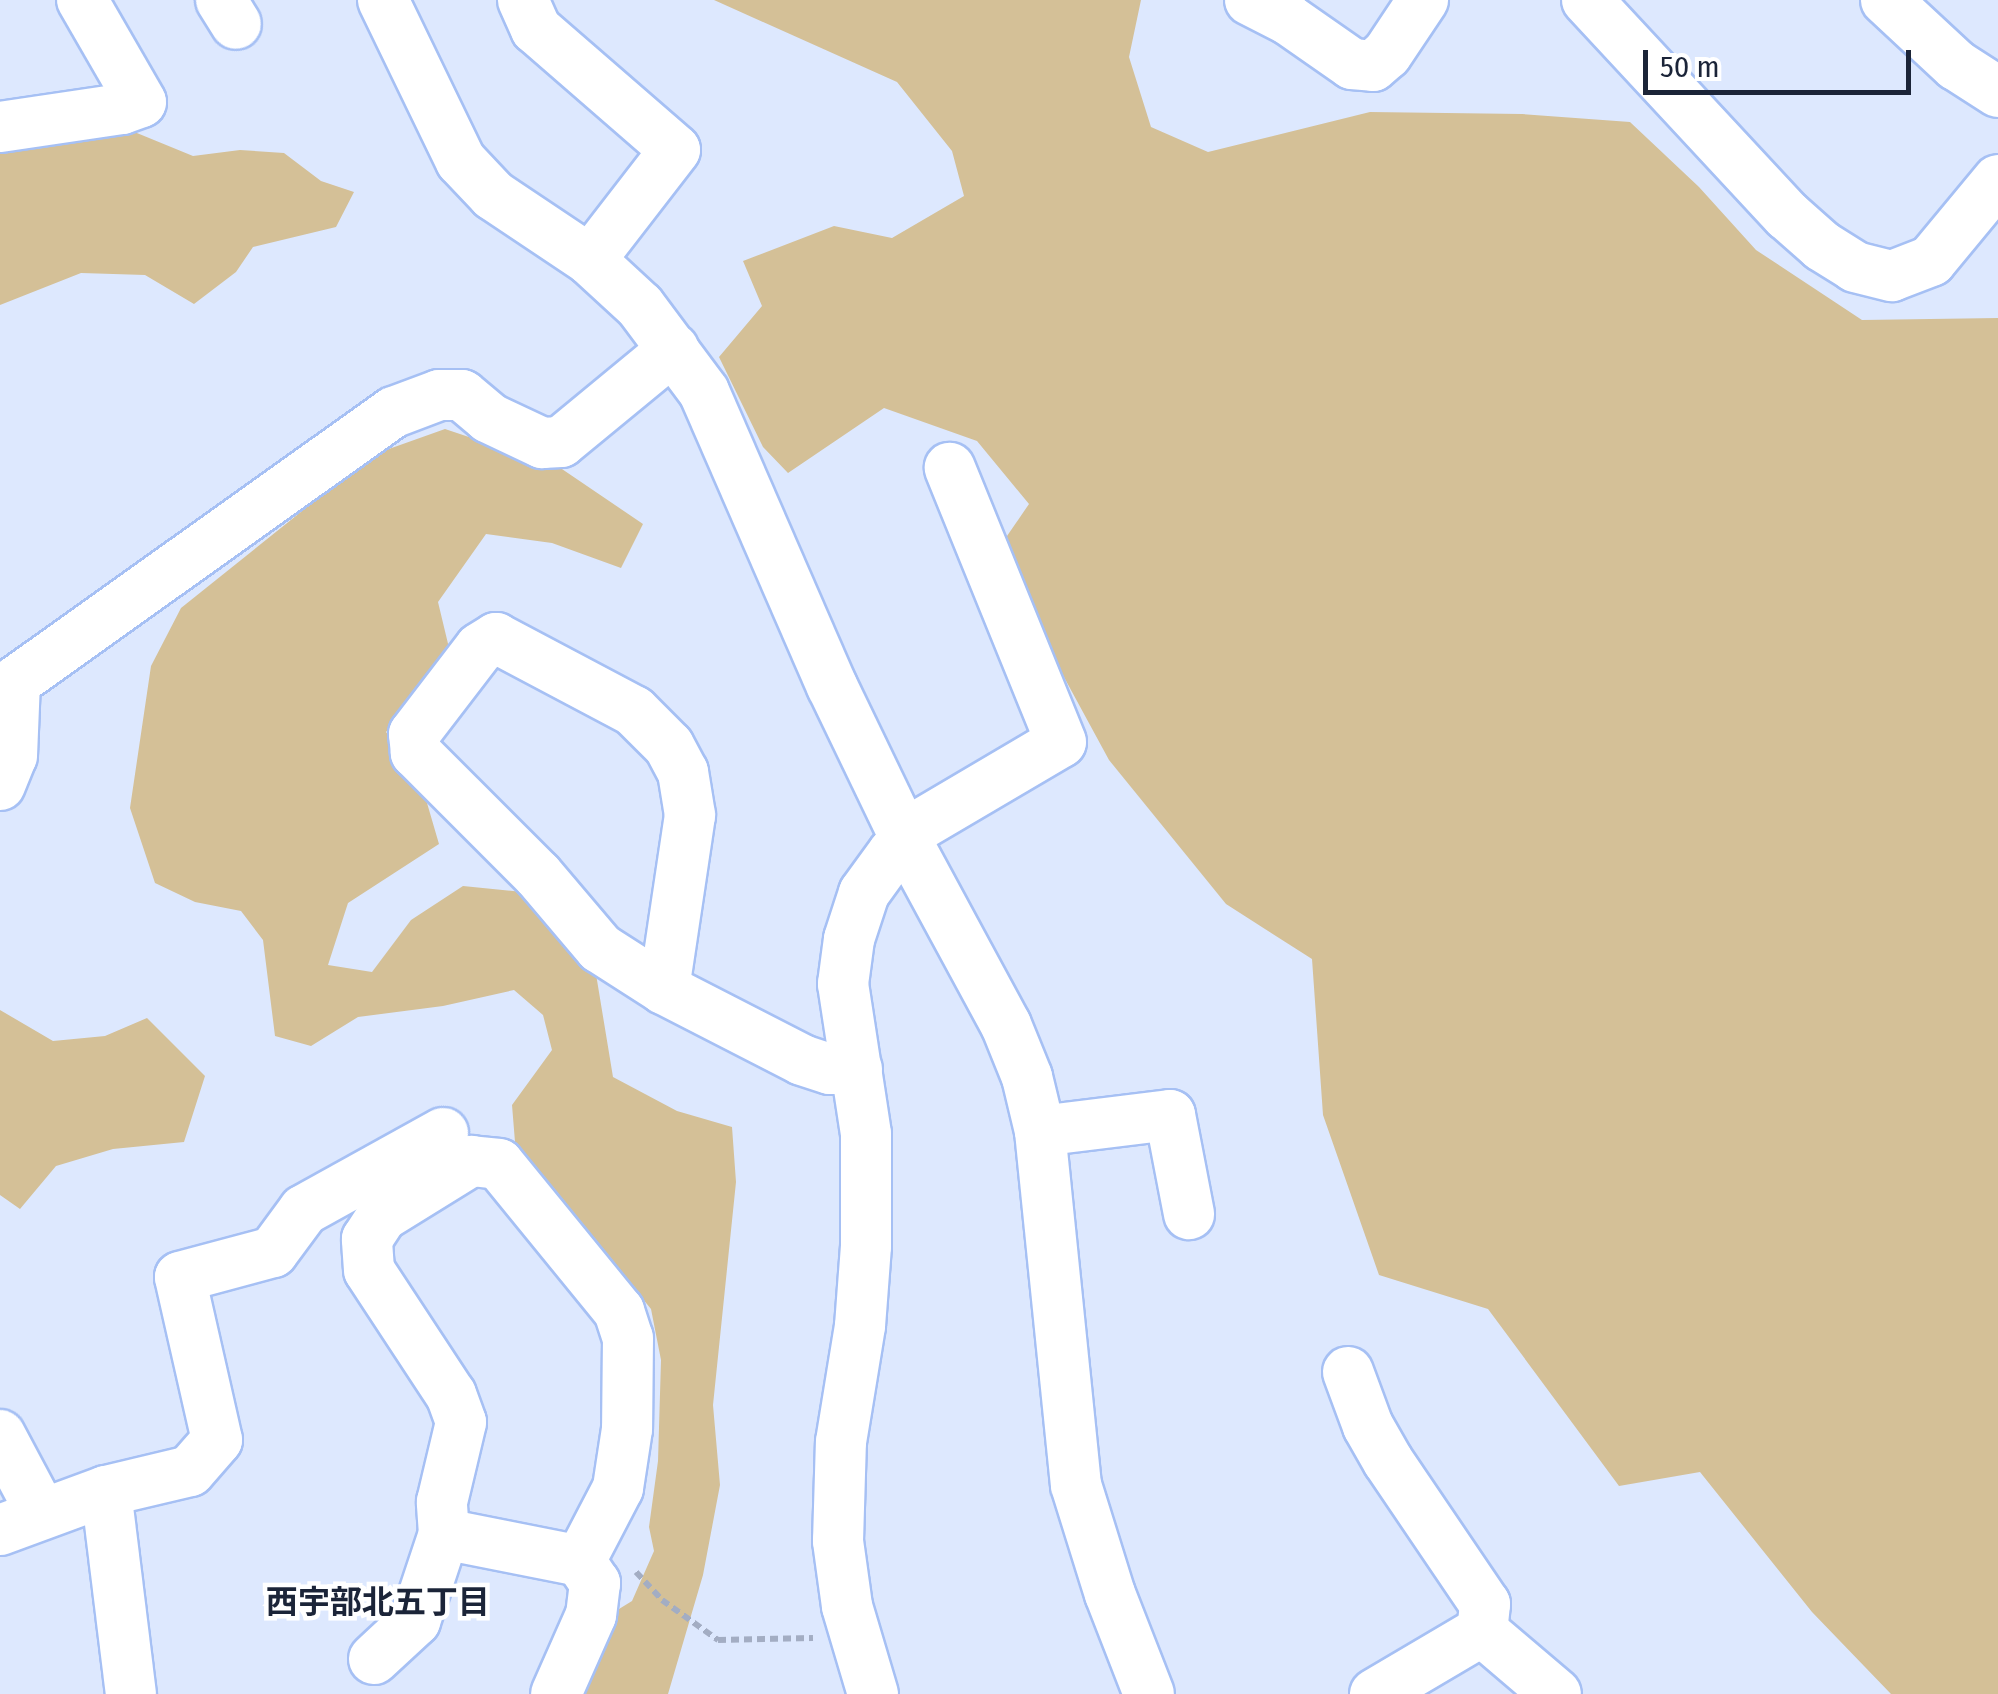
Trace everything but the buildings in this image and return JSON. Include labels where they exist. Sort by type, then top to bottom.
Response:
[{"type":"street","points":[[0,127],[122,110],[142,102],[82,0]]},
{"type":"street","points":[[383,0],[462,161],[493,194],[590,260],[640,306],[704,392],[832,686],[906,840],[1006,1025],[1027,1077],[1040,1130],[1076,1484],[1110,1594],[1149,1694]]},
{"type":"street","points":[[523,0],[536,29],[675,150],[590,260]]},
{"type":"street","points":[[1250,0],[1289,20],[1352,64],[1373,66],[1386,54],[1423,0]]},
{"type":"street","points":[[1587,0],[1787,215],[1822,246],[1855,267],[1892,276],[1932,261],[1998,180]]},
{"type":"street","points":[[1886,0],[1956,65],[1998,92]]},
{"type":"street","points":[[0,785],[12,756],[8,678],[394,412],[440,395],[462,394],[489,418],[542,443],[561,442],[674,349]]},
{"type":"street","points":[[873,1694],[854,1630],[838,1541],[841,1442],[860,1326],[866,1246],[866,1134],[843,984],[849,939],[864,893],[906,840],[1061,742],[950,468]]},
{"type":"street","points":[[664,989],[690,815],[683,772],[668,746],[634,712],[496,638],[480,648],[414,734],[416,753],[538,875],[600,948],[664,989],[802,1060],[830,1069],[857,1069]]},
{"type":"street","points":[[1040,1130],[1170,1115],[1189,1214]]},
{"type":"street","points":[[0,1435],[21,1521],[106,1491],[190,1471],[217,1440],[180,1277],[273,1252],[304,1210],[443,1133]]},
{"type":"street","points":[[374,1659],[415,1621],[444,1534],[442,1502],[461,1422],[451,1395],[399,1310],[369,1270],[366,1240],[382,1216],[471,1160],[499,1164],[619,1312],[628,1338],[627,1428],[618,1488],[580,1561]]},
{"type":"street","points":[[1348,1372],[1368,1426],[1388,1461],[1485,1604],[1482,1631]]},
{"type":"street","points":[[106,1491],[131,1694]]},
{"type":"street","points":[[444,1534],[580,1561],[595,1582],[592,1615],[556,1694]]},
{"type":"street","points":[[1375,1694],[1482,1631]]},
{"type":"street","points":[[1482,1631],[1556,1694]]},
{"type":"path","points":[[630,1556],[634,1570],[662,1600],[718,1640],[834,1637],[854,1630]]},
{"type":"shaded area","points":[[714,0],[1141,0],[1129,57],[1151,127],[1208,152],[1370,112],[1522,114],[1630,122],[1699,187],[1756,250],[1862,320],[1998,318],[1998,1694],[1891,1694],[1812,1612],[1700,1472],[1619,1486],[1488,1309],[1379,1275],[1323,1115],[1312,959],[1226,904],[1109,760],[996,552],[1029,504],[977,441],[884,408],[788,473],[763,447],[719,357],[762,306],[743,261],[834,226],[892,238],[964,196],[952,151],[897,82]]},
{"type":"shaded area","points":[[132,131],[193,156],[240,150],[284,153],[321,181],[354,192],[336,227],[253,247],[236,272],[194,304],[145,275],[81,273],[0,305],[0,146]]},
{"type":"shaded area","points":[[445,429],[559,467],[643,524],[621,568],[552,543],[486,534],[438,602],[450,652],[386,732],[420,779],[439,844],[348,903],[328,965],[372,972],[411,920],[463,886],[523,892],[596,974],[613,1077],[677,1111],[732,1127],[736,1182],[713,1405],[720,1485],[703,1575],[668,1694],[573,1694],[606,1617],[632,1601],[654,1551],[649,1527],[658,1461],[661,1360],[651,1309],[515,1142],[512,1105],[552,1050],[543,1015],[514,990],[443,1006],[358,1017],[311,1046],[275,1036],[263,940],[241,911],[195,902],[155,883],[130,808],[151,666],[181,608],[372,455]]},
{"type":"shaded area","points":[[0,1010],[53,1041],[105,1036],[147,1018],[205,1076],[184,1142],[113,1149],[56,1166],[20,1209],[0,1195]]},
{"type":"district","name":"西宇部北五丁目","points":[[378,1602]]}]
